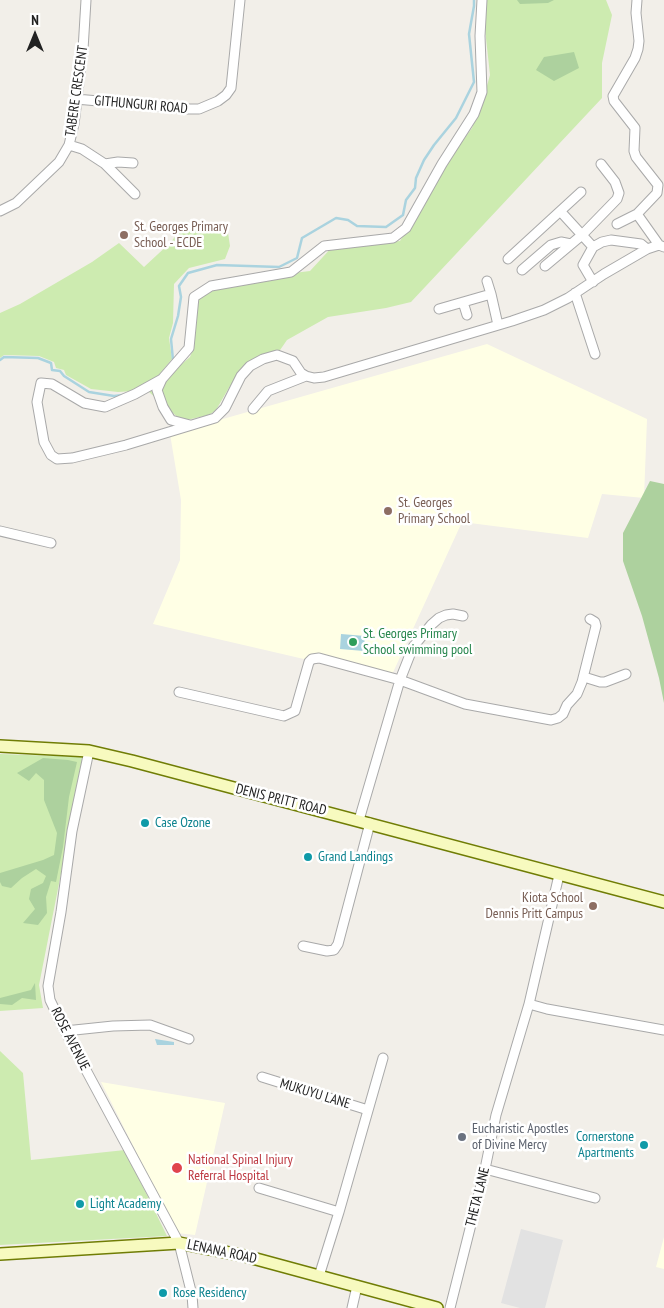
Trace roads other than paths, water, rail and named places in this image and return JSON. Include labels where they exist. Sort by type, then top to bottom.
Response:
[{"type":"main road","name":"DENIS PRITT ROAD","points":[[0,746],[89,751],[664,902]]},
{"type":"main road","name":"LENANA ROAD","points":[[0,1254],[179,1243],[245,1256],[437,1308]]},
{"type":"street","name":"TABERE CRESCENT","points":[[0,211],[16,203],[58,162],[69,145],[74,124],[83,50],[86,0]]},
{"type":"street","name":"GITHUNGURI ROAD","points":[[76,99],[188,109],[199,109],[218,101],[226,95],[230,88],[240,0]]},
{"type":"street","points":[[482,0],[480,36],[482,92],[474,114],[442,164],[406,228],[393,238],[324,246],[291,272],[211,286],[194,297],[189,348],[162,379],[135,394],[105,407],[84,403],[52,384],[41,383],[37,402],[44,442],[51,455],[57,459],[72,458],[126,445],[215,418],[221,413],[241,376],[250,366],[263,359],[277,355],[293,361],[301,373],[306,376],[314,378],[324,377],[544,310],[647,249],[662,246],[637,214]]},
{"type":"street","points":[[617,224],[637,214],[657,193],[658,186],[636,157],[634,151],[636,128],[614,101],[613,96],[635,58],[638,49],[637,0]]},
{"type":"street","points":[[69,145],[82,149],[105,164],[135,194]]},
{"type":"street","points":[[105,164],[118,162],[133,164]]},
{"type":"street","points":[[545,266],[582,235],[618,199],[619,193],[615,182],[601,164]]},
{"type":"street","points":[[508,259],[581,192]]},
{"type":"street","points":[[561,212],[593,247]]},
{"type":"street","points":[[593,282],[583,265],[593,247],[611,240],[641,244],[647,249]]},
{"type":"street","points":[[522,270],[551,245],[561,242],[571,244]]},
{"type":"street","points":[[487,281],[498,324]]},
{"type":"street","points":[[575,293],[595,354]]},
{"type":"street","points":[[439,309],[491,294]]},
{"type":"street","points":[[463,302],[467,315]]},
{"type":"street","points":[[253,408],[268,392],[306,376]]},
{"type":"street","points":[[162,379],[158,390],[163,407],[171,420],[190,425]]},
{"type":"street","points":[[0,531],[51,543]]},
{"type":"street","points":[[303,946],[327,951],[334,950],[338,944],[364,822],[400,680],[413,647],[439,618],[446,614],[463,616]]},
{"type":"street","points":[[179,692],[284,716],[295,711],[309,662],[312,659],[319,658],[400,680],[465,704],[551,720],[563,714],[567,705],[577,694],[584,677],[596,626],[595,622],[590,619]]},
{"type":"street","points":[[584,677],[605,682],[626,674]]},
{"type":"street","name":"ROSE AVENUE","points":[[89,751],[72,831],[61,912],[48,986],[50,1000],[179,1243],[192,1295],[193,1308]]},
{"type":"street","points":[[558,875],[529,1004],[547,1010],[664,1030]]},
{"type":"street","name":"THETA LANE","points":[[450,1308],[485,1169],[493,1128],[529,1004]]},
{"type":"street","points":[[65,1031],[120,1025],[150,1025],[189,1039]]},
{"type":"street","name":"MUKUYU LANE","points":[[319,1276],[383,1058]]},
{"type":"street","name":"MUKUYU LANE","points":[[262,1077],[368,1110]]},
{"type":"street","points":[[485,1169],[595,1198]]},
{"type":"street","points":[[259,1188],[339,1212]]},
{"type":"street","points":[[352,1308],[357,1286]]},
{"type":"water","name":"St. Georges Primary School swimming pool","points":[[341,634],[365,636],[364,651],[340,649]]},
{"type":"water","points":[[155,1039],[174,1042],[174,1045],[157,1045]]},
{"type":"waterway","points":[[173,360],[171,339],[181,297],[179,286],[188,273],[217,265],[279,267],[297,258],[302,238],[336,218],[348,220],[357,226],[386,227],[403,215],[406,200],[415,188],[416,178],[424,160],[456,118],[474,82],[469,34],[474,0]]},
{"type":"waterway","points":[[0,360],[4,357],[38,358],[51,363],[52,370],[60,371],[64,376],[89,392],[114,396],[123,395]]},
{"type":"place","name":"St. Georges Primary School - ECDE","points":[[124,235]]},
{"type":"place","name":"St. Georges Primary School","points":[[388,511]]},
{"type":"place","name":"St. Georges Primary School swimming pool","points":[[353,642]]},
{"type":"place","name":"Case Ozone","points":[[145,823]]},
{"type":"place","name":"Grand Landings","points":[[308,857]]},
{"type":"place","name":"Kiota School Dennis Pritt Campus","points":[[593,906]]},
{"type":"place","name":"Eucharistic Apostles of Divine Mercy","points":[[462,1137]]},
{"type":"place","name":"Cornerstone Apartments","points":[[644,1145]]},
{"type":"place","name":"National Spinal Injury Referral Hospital","points":[[177,1168]]},
{"type":"place","name":"Light Academy","points":[[80,1204]]},
{"type":"place","name":"Rose Residency","points":[[163,1293]]}]
